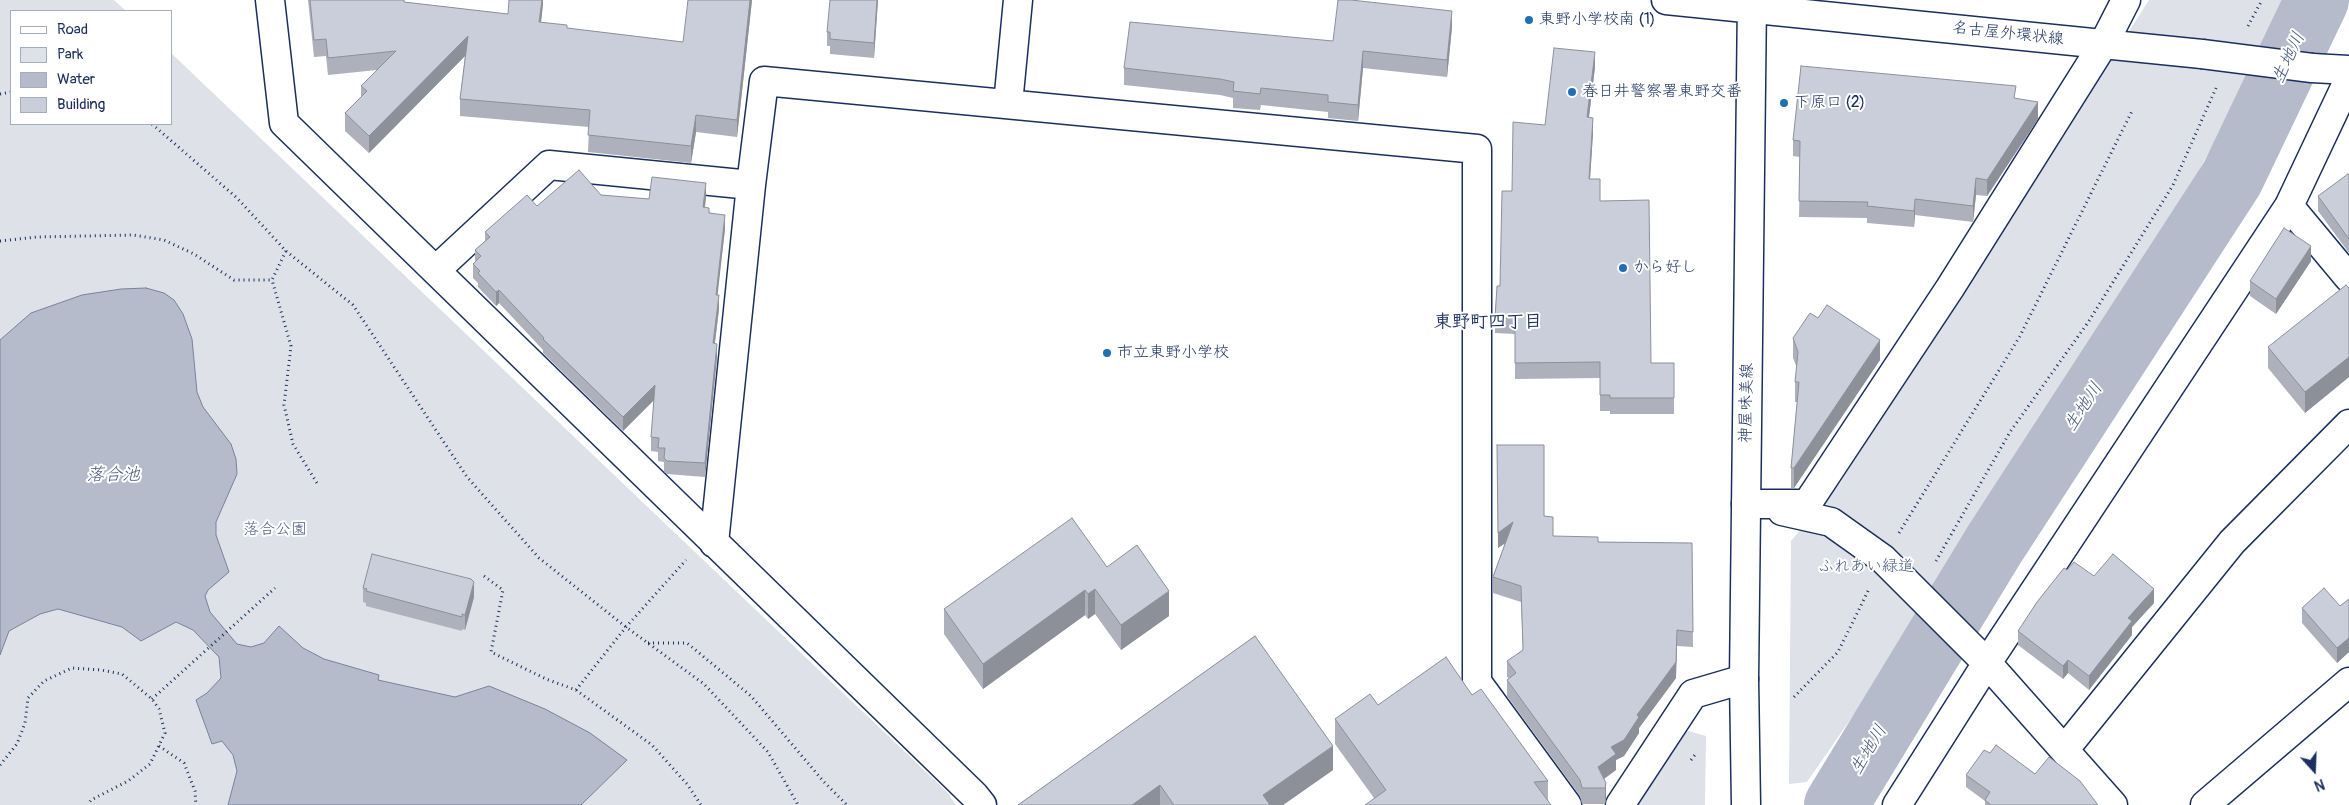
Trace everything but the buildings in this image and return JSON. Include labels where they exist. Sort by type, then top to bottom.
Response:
[{"type":"street","points":[[270,0],[284,124],[436,270],[974,795],[982,805]]},
{"type":"street","points":[[1008,104],[1018,0]]},
{"type":"street","name":"名古屋外環状線","points":[[1666,0],[1752,4],[2312,68],[2349,70]]},
{"type":"street","points":[[1746,504],[1807,504],[1950,288],[2104,43],[2126,0]]},
{"type":"street","name":"神屋味美線","points":[[1746,805],[1744,679],[1752,4]]},
{"type":"street","points":[[1898,805],[1987,663],[2289,206],[2349,79]]},
{"type":"street","points":[[711,539],[764,80],[1477,149],[1477,682],[1567,805]]},
{"type":"street","points":[[436,270],[549,165],[751,184]]},
{"type":"street","points":[[2289,206],[2349,278]]},
{"type":"street","points":[[2065,749],[2232,542],[2349,424]]},
{"type":"street","points":[[1746,504],[1831,522],[1883,559],[1987,663],[2113,805]]},
{"type":"street","points":[[1620,805],[1693,694],[1744,679]]},
{"type":"street","points":[[2205,805],[2349,682]]},
{"type":"path","points":[[2243,35],[2262,0]]},
{"type":"path","points":[[1936,562],[2010,432],[2089,320],[2173,185],[2221,79]]},
{"type":"path","points":[[1794,697],[1838,652],[1883,559],[2020,336],[2133,109]]},
{"type":"path","points":[[153,125],[237,198],[286,251],[353,305],[467,477],[539,558],[626,628],[704,684],[768,752],[798,805]]},
{"type":"path","points":[[0,241],[37,237],[133,235],[164,240],[194,254],[234,280],[272,280]]},
{"type":"path","points":[[286,251],[272,280],[291,346],[284,405],[293,444],[317,482]]},
{"type":"path","points":[[576,690],[626,628],[711,539]]},
{"type":"path","points":[[484,576],[503,590],[491,652],[546,679],[576,690],[652,745],[687,784],[701,805]]},
{"type":"path","points":[[152,699],[275,588]]},
{"type":"path","points":[[647,643],[686,643],[701,655],[751,696],[824,782],[847,805]]},
{"type":"path","points":[[0,766],[20,737],[25,723],[28,698],[44,680],[72,668],[122,674],[152,699],[159,709],[165,733],[150,764],[128,781],[91,800],[88,805]]},
{"type":"path","points":[[159,746],[184,762],[195,791],[196,805]]},
{"type":"green space","name":"落合公園","points":[[0,0],[114,0],[125,10],[10,10],[10,125],[172,125],[172,54],[946,791],[956,805],[0,805]]},
{"type":"green space","name":"ふれあい緑道","points":[[2149,0],[2293,0],[2159,243],[1978,535],[1807,782],[1789,784],[1791,541],[1840,483]]},
{"type":"green space","points":[[1685,730],[1706,736],[1705,805],[1636,805]]},
{"type":"water","name":"落合池","points":[[146,288],[164,293],[174,300],[183,314],[192,339],[197,392],[203,407],[231,444],[236,459],[237,474],[216,522],[216,535],[229,572],[208,590],[205,596],[210,612],[237,644],[251,647],[264,643],[279,626],[303,648],[324,659],[379,675],[378,680],[455,697],[489,686],[545,709],[590,733],[627,760],[581,805],[228,805],[237,771],[233,755],[222,741],[212,744],[196,700],[207,693],[221,678],[219,657],[193,630],[176,622],[141,641],[122,627],[58,609],[40,614],[9,631],[0,655],[0,340],[31,313],[82,295],[121,289]]},
{"type":"waterway","name":"生地川","points":[[1836,805],[1994,545],[2232,178],[2317,0]]},
{"type":"place","name":"東野小学校南 (1)","points":[[1529,20]]},
{"type":"place","name":"春日井警察署東野交番","points":[[1572,92]]},
{"type":"place","name":"下原口 (2)","points":[[1784,103]]},
{"type":"place","name":"から好し","points":[[1623,268]]},
{"type":"place","name":"市立東野小学校","points":[[1107,353]]},
{"type":"district","name":"東野町四丁目","points":[[1488,322]]}]
